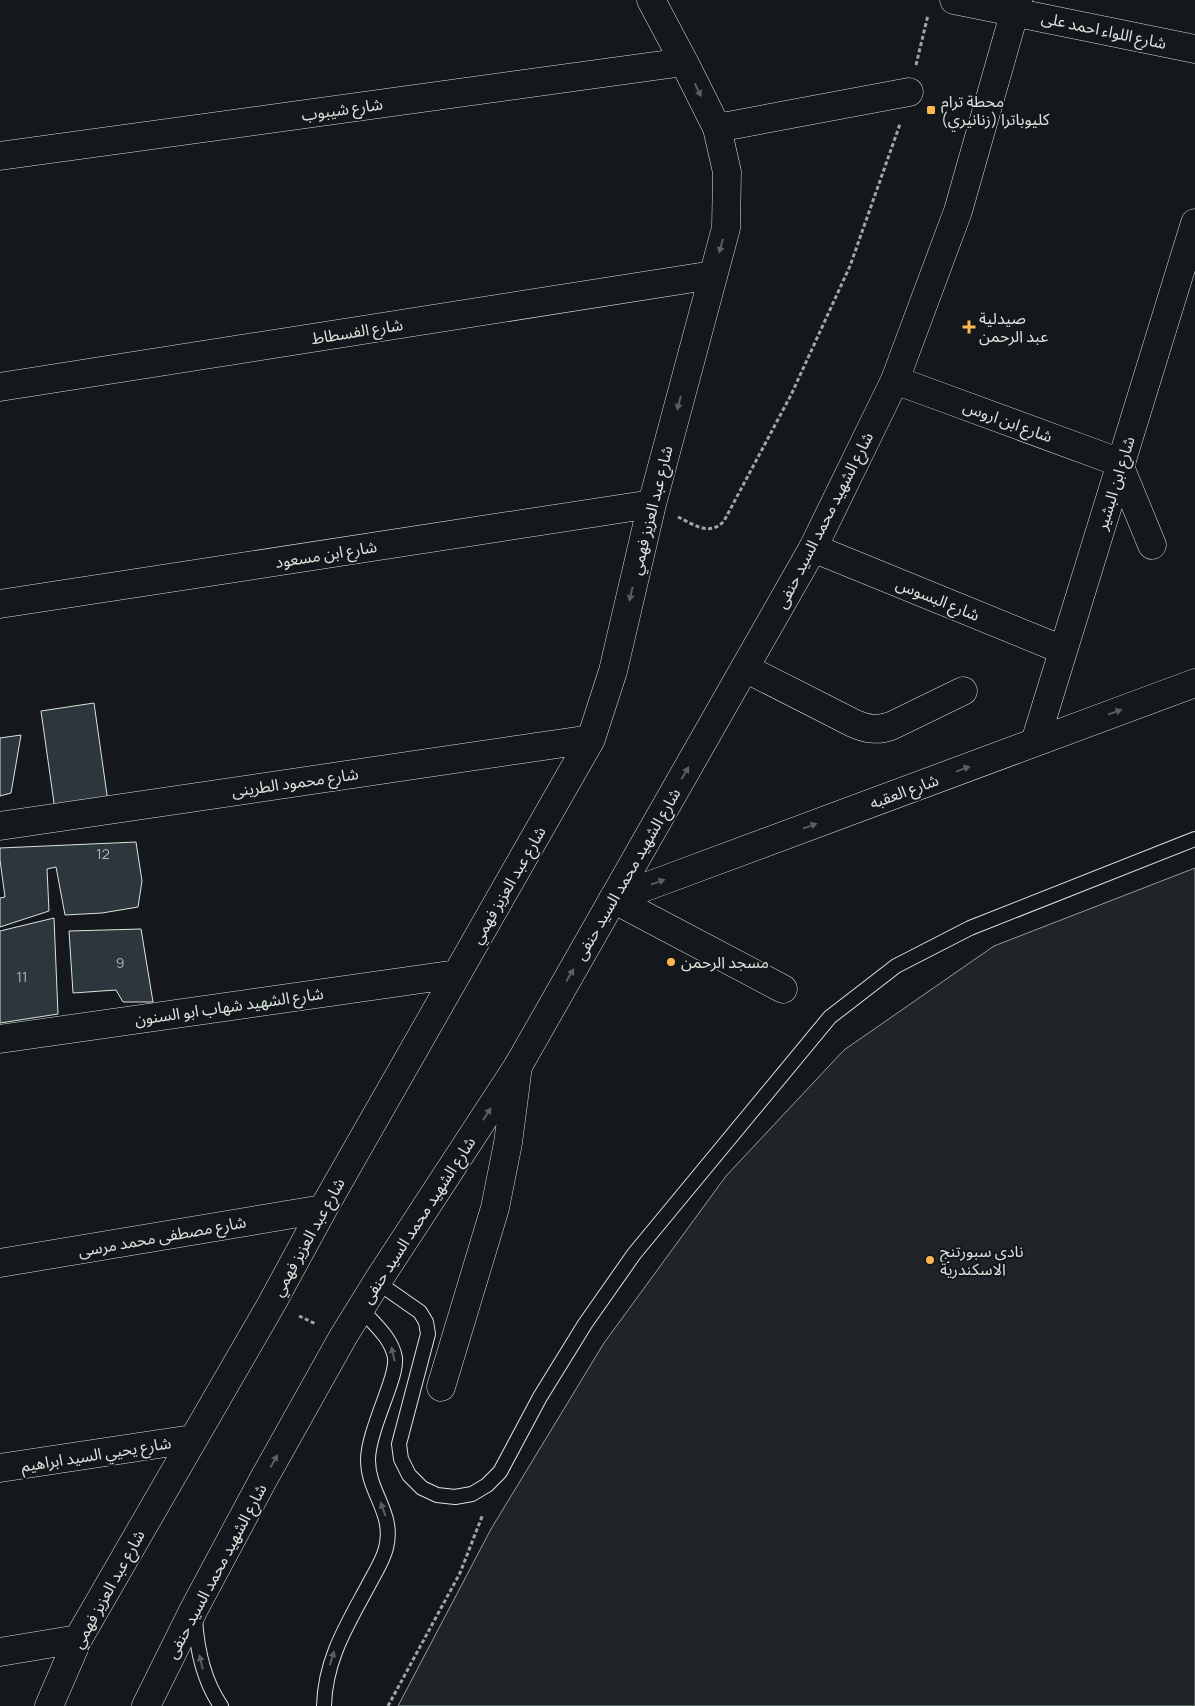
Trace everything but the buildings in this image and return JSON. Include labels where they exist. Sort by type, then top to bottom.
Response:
[{"type":"street","name":"شارع عبد العزيز فهمي","points":[[49,1706],[78,1639],[272,1303],[591,739],[613,671],[652,504],[726,228],[727,172],[717,128],[651,0]]},
{"type":"street","name":"شارع اللواء احمد على","points":[[942,5],[1017,6],[1195,49]]},
{"type":"street","name":"شارع الشهيد محمد السيد حنفى","points":[[146,1706],[194,1609],[263,1480],[360,1308],[518,1066],[813,548],[895,380],[958,211],[1017,6]]},
{"type":"street","name":"شارع شيبوب","points":[[0,156],[684,62]]},
{"type":"street","points":[[717,128],[908,92]]},
{"type":"street","name":"شارع ابن البشير","points":[[1035,742],[1195,223]]},
{"type":"street","name":"شارع الفسطاط","points":[[0,387],[713,274]]},
{"type":"street","name":"شارع ابن اروس","points":[[895,380],[1120,465]]},
{"type":"street","points":[[1120,465],[1152,544]]},
{"type":"street","name":"شارع ابن مسعود","points":[[0,604],[652,504]]},
{"type":"street","name":"شارع البسوس","points":[[813,548],[1063,650]]},
{"type":"street","points":[[745,668],[862,727],[872,730],[891,726],[963,691]]},
{"type":"street","name":"شارع العقبه","points":[[612,899],[1195,682]]},
{"type":"street","name":"شارع محمود الطرينى","points":[[0,826],[591,739]]},
{"type":"street","points":[[612,899],[783,990]]},
{"type":"street","name":"شارع الشهيد شهاب ابو السنون","points":[[0,1039],[457,974]]},
{"type":"street","points":[[441,1387],[494,1208],[508,1143],[518,1066]]},
{"type":"street","name":"شارع مصطفى محمد مرسى","points":[[0,1263],[324,1209]]},
{"type":"street","name":"شارع يحيي السيد ابراهيم","points":[[0,1468],[192,1439]]},
{"type":"street","points":[[0,1652],[78,1639]]},
{"type":"lane","points":[[377,1282],[420,1312],[426,1322],[428,1334],[400,1444],[401,1459],[409,1475],[422,1488],[430,1492],[455,1497],[472,1494],[487,1485],[500,1472],[540,1397],[575,1340],[634,1254],[830,1017],[896,966],[970,928],[1195,839]]},
{"type":"lane","points":[[324,1706],[328,1672],[334,1651],[386,1550],[388,1533],[386,1516],[368,1473],[368,1459],[371,1443],[392,1378],[395,1359],[388,1340],[360,1308]]},
{"type":"lane","points":[[194,1609],[196,1640],[204,1672],[220,1706]]},
{"type":"path","points":[[652,504],[703,528],[714,528],[724,521],[791,395],[850,266],[898,132],[908,92],[942,5]]},
{"type":"path","points":[[272,1303],[344,1337]]},
{"type":"path","points":[[388,1706],[460,1573],[500,1472]]},
{"type":"shaded area","name":"نادي سبورتنج الاسكندرية","points":[[1195,868],[1195,1706],[398,1706],[491,1529],[604,1343],[726,1176],[844,1050],[994,946]]},
{"type":"place","name":"محطة ترام كليوباترا (زنانيري)","points":[[931,110]]},
{"type":"place","name":"صيدلية عبد الرحمن","points":[[969,327]]},
{"type":"place","name":"مسجد الرحمن","points":[[671,962]]},
{"type":"place","name":"نادي سبورتنج الاسكندرية","points":[[930,1260]]}]
